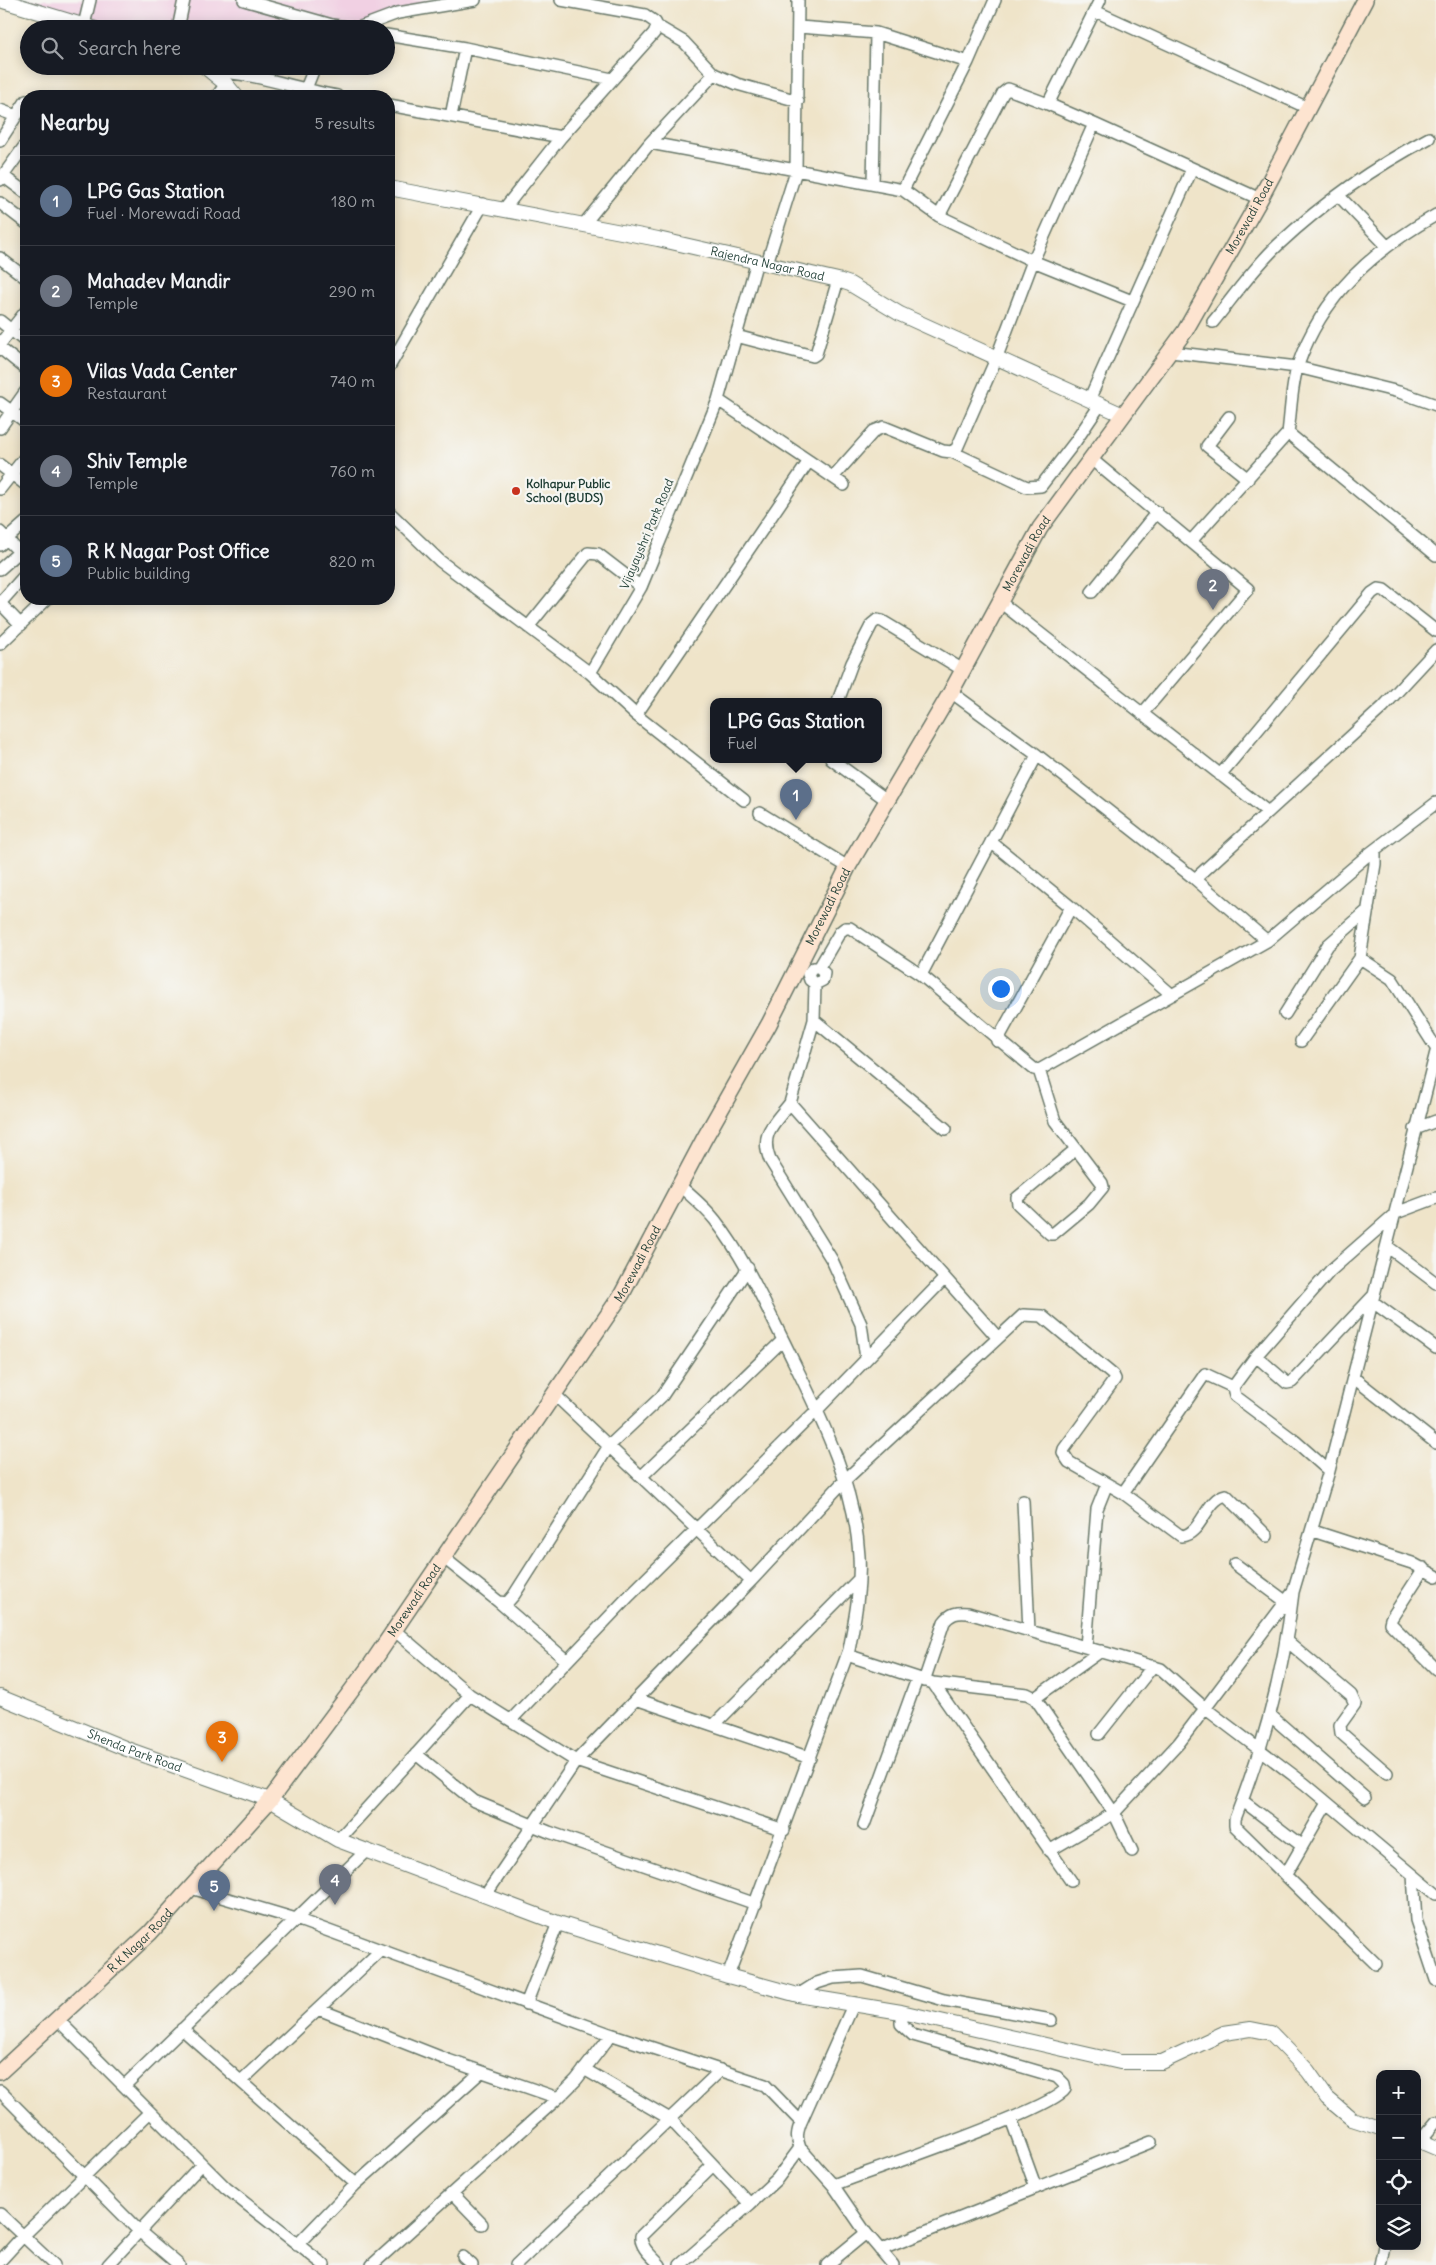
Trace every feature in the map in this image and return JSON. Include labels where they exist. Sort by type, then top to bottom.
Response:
[{"type":"main road","name":"Morewadi Road","points":[[270,1800],[394,1630],[622,1294],[679,1185],[741,1074],[803,972],[848,867],[951,692],[1040,528],[1090,458],[1186,331],[1260,199],[1365,0]]},
{"type":"main road","name":"R K Nagar Road","points":[[0,2072],[150,1933],[270,1800]]},
{"type":"street","points":[[0,0],[67,20]]},
{"type":"street","points":[[90,0],[90,20]]},
{"type":"street","points":[[180,20],[184,0]]},
{"type":"street","points":[[244,0],[308,20]]},
{"type":"street","points":[[380,20],[398,13],[476,0]]},
{"type":"street","points":[[561,0],[645,15],[655,22],[657,26],[684,42],[714,74],[737,84],[798,102]]},
{"type":"street","name":"Vijayayshri Park Road","points":[[590,673],[641,587],[718,400],[736,336],[796,171],[798,0]]},
{"type":"street","points":[[903,190],[968,62],[995,0]]},
{"type":"street","points":[[1048,104],[1100,0]]},
{"type":"street","points":[[1095,11],[1308,108]]},
{"type":"street","points":[[504,209],[561,137],[654,33],[657,26]]},
{"type":"street","points":[[799,27],[876,33],[968,62]]},
{"type":"street","points":[[873,184],[876,33]]},
{"type":"street","points":[[395,36],[465,48],[612,79]]},
{"type":"street","points":[[451,116],[465,48]]},
{"type":"street","points":[[584,224],[650,143],[714,74]]},
{"type":"street","points":[[216,75],[231,90]]},
{"type":"street","points":[[240,75],[290,90]]},
{"type":"street","points":[[305,90],[310,75]]},
{"type":"street","points":[[222,90],[226,84]]},
{"type":"street","points":[[940,216],[1003,93],[1008,89],[1094,124],[1260,199]]},
{"type":"street","points":[[395,106],[561,137]]},
{"type":"street","points":[[0,110],[16,116]]},
{"type":"street","points":[[0,141],[20,110]]},
{"type":"street","points":[[952,452],[956,448],[996,359],[1033,261],[1094,124]]},
{"type":"street","points":[[1213,322],[1278,244],[1339,196],[1400,153],[1428,138]]},
{"type":"street","points":[[650,143],[903,190],[940,216],[1033,261],[1132,301]]},
{"type":"street","points":[[20,152],[2,178],[20,189]]},
{"type":"street","points":[[833,478],[880,427],[884,427],[944,451],[952,452],[1027,487],[1035,488],[1041,486],[1070,449],[1095,402],[1132,301],[1192,169]]},
{"type":"street","name":"Rajendra Nagar Road","points":[[395,190],[483,204],[584,224],[838,280],[850,284],[900,314],[1122,415]]},
{"type":"street","points":[[1339,196],[1386,245]]},
{"type":"street","points":[[0,204],[20,219]]},
{"type":"street","points":[[395,356],[483,204]]},
{"type":"street","points":[[1191,541],[1288,433],[1298,367],[1318,319],[1327,305],[1386,245],[1436,214]]},
{"type":"street","points":[[0,258],[20,273]]},
{"type":"street","points":[[736,336],[813,356],[816,354],[838,280]]},
{"type":"street","points":[[0,344],[20,319]]},
{"type":"street","points":[[0,321],[20,337]]},
{"type":"street","points":[[0,348],[20,364]]},
{"type":"street","points":[[1171,352],[1298,367],[1399,392],[1436,405]]},
{"type":"street","points":[[0,428],[20,399]]},
{"type":"street","points":[[718,400],[844,485]]},
{"type":"street","points":[[0,403],[20,418]]},
{"type":"street","points":[[1229,417],[1207,446],[1248,479]]},
{"type":"street","points":[[1288,433],[1434,548]]},
{"type":"street","points":[[1090,458],[1248,589],[1142,714]]},
{"type":"street","points":[[636,715],[809,461]]},
{"type":"street","points":[[0,489],[20,464]]},
{"type":"street","points":[[0,465],[20,480]]},
{"type":"street","points":[[1092,592],[1157,512]]},
{"type":"street","points":[[395,518],[440,561],[590,673],[636,715],[744,800]]},
{"type":"street","points":[[20,526],[2,539],[20,550]]},
{"type":"street","points":[[528,627],[588,553],[598,554],[641,587]]},
{"type":"street","points":[[0,569],[20,556]]},
{"type":"street","points":[[20,581],[0,603],[21,625]]},
{"type":"street","points":[[1220,775],[1372,592],[1378,589],[1384,590],[1436,631]]},
{"type":"street","points":[[1000,602],[1268,812]]},
{"type":"street","points":[[0,644],[41,605]]},
{"type":"street","points":[[839,698],[852,662],[872,624],[877,620],[882,621],[963,670]]},
{"type":"street","points":[[1195,879],[1383,707],[1436,650]]},
{"type":"street","points":[[951,692],[1037,755],[1195,879],[1267,941]]},
{"type":"street","points":[[921,975],[1037,755]]},
{"type":"street","points":[[836,763],[888,801]]},
{"type":"street","points":[[819,968],[840,932],[845,928],[850,928],[921,975],[997,1041],[1034,1069],[1039,1070],[1267,941],[1375,850],[1436,803]]},
{"type":"street","points":[[760,813],[848,867]]},
{"type":"street","points":[[991,842],[1071,907],[1172,995]]},
{"type":"street","points":[[1301,1041],[1360,958],[1375,850]]},
{"type":"street","points":[[997,1041],[1071,907]]},
{"type":"street","points":[[1285,1014],[1328,945],[1368,910]]},
{"type":"street","points":[[1360,958],[1392,979],[1436,1048]]},
{"type":"street","points":[[816,984],[803,972],[819,968]]},
{"type":"street","points":[[816,984],[824,977],[819,968]]},
{"type":"street","points":[[816,984],[814,1020],[790,1103],[766,1134],[764,1147],[770,1160],[832,1260],[860,1324],[866,1358]]},
{"type":"street","points":[[814,1020],[946,1129]]},
{"type":"street","points":[[1376,1964],[1236,1826],[1235,1819],[1261,1752],[1288,1641],[1293,1592],[1330,1470],[1436,1052]]},
{"type":"street","points":[[1039,1070],[1055,1121],[1075,1150],[1102,1183],[1103,1187],[1089,1204],[1053,1234],[1050,1234],[1018,1204],[1017,1198],[1075,1150]]},
{"type":"street","points":[[790,1103],[998,1338]]},
{"type":"street","points":[[1415,1129],[1436,1121]]},
{"type":"street","points":[[679,1185],[714,1219],[748,1268],[817,1410],[844,1481],[854,1515],[860,1555],[859,1595],[847,1655],[784,1830],[728,1976]]},
{"type":"street","points":[[1330,1470],[1235,1396],[1232,1391],[1256,1356],[1321,1279],[1396,1213],[1435,1200]]},
{"type":"street","points":[[1388,1247],[1436,1283]]},
{"type":"street","points":[[499,1602],[507,1603],[514,1595],[609,1446],[662,1396],[748,1268]]},
{"type":"street","points":[[511,1720],[696,1529],[817,1410],[944,1278]]},
{"type":"street","points":[[1256,1356],[1287,1382],[1292,1382],[1375,1297]]},
{"type":"street","points":[[1375,1297],[1436,1348]]},
{"type":"street","points":[[485,1896],[576,1761],[751,1581],[844,1481],[1023,1315],[1034,1314],[1042,1316],[1113,1375],[1115,1379],[1063,1453],[1069,1462],[1123,1493],[1181,1536],[1190,1533],[1219,1496],[1226,1495],[1267,1536]]},
{"type":"street","points":[[641,1477],[783,1340]]},
{"type":"street","points":[[1123,1493],[1205,1374],[1234,1387]]},
{"type":"street","points":[[1354,1378],[1436,1443]]},
{"type":"street","points":[[554,1394],[751,1581]]},
{"type":"street","points":[[1086,1647],[1098,1509],[1108,1484]]},
{"type":"street","points":[[1023,1501],[1030,1630]]},
{"type":"street","points":[[1313,1531],[1424,1568],[1436,1576]]},
{"type":"street","points":[[444,1558],[499,1602],[567,1661]]},
{"type":"street","points":[[1235,1564],[1284,1601]]},
{"type":"street","points":[[1424,1568],[1390,1618],[1390,1623],[1436,1669]]},
{"type":"street","points":[[714,1725],[859,1579]]},
{"type":"street","points":[[1049,1851],[1114,1813],[1179,1743],[1284,1601],[1293,1592]]},
{"type":"street","points":[[864,1825],[925,1681],[944,1622],[952,1614],[968,1613],[1153,1666],[1170,1675],[1206,1709],[1327,1803],[1436,1894]]},
{"type":"street","points":[[394,1630],[470,1695],[576,1761],[784,1830]]},
{"type":"street","points":[[1288,1641],[1351,1695],[1355,1704],[1340,1725],[1341,1733],[1387,1773]]},
{"type":"street","points":[[1035,1698],[1101,1651]]},
{"type":"street","points":[[847,1655],[925,1681],[1027,1694],[1035,1698],[1114,1813],[1132,1851]]},
{"type":"street","points":[[1099,1734],[1153,1666]]},
{"type":"street","points":[[925,1681],[1071,1881]]},
{"type":"street","points":[[338,1840],[470,1695]]},
{"type":"street","name":"Shenda Park Road","points":[[0,1697],[127,1749],[270,1800],[338,1840],[485,1896],[558,1923],[728,1976],[798,1995],[901,2012],[1120,2062],[1162,2062],[1224,2033],[1250,2029],[1270,2033],[1308,2071],[1327,2098],[1352,2119],[1376,2127]]},
{"type":"street","points":[[636,1699],[810,1758]]},
{"type":"street","points":[[1270,1715],[1365,1798]]},
{"type":"street","points":[[416,1754],[474,1801],[532,1824],[756,1904]]},
{"type":"street","points":[[1243,1800],[1302,1846]]},
{"type":"street","points":[[1286,1874],[1327,1803]]},
{"type":"street","points":[[124,2086],[366,1851]]},
{"type":"street","points":[[1413,1875],[1416,1920],[1436,1980]]},
{"type":"street","points":[[191,1888],[296,1919],[379,1952],[611,2035],[765,2084],[801,2122]]},
{"type":"street","points":[[526,2004],[558,1923]]},
{"type":"street","points":[[241,2081],[379,1952]]},
{"type":"street","points":[[798,1995],[817,1983],[833,1978],[862,1976],[944,2000],[1051,2020]]},
{"type":"street","points":[[854,2003],[797,2134],[800,2148],[833,2185],[866,2233],[893,2265]]},
{"type":"street","points":[[318,2009],[481,2072],[558,2098]]},
{"type":"street","points":[[833,2185],[1010,2119],[1057,2097],[1065,2089],[1064,2084],[1056,2078],[925,2041],[903,2028],[901,2012]]},
{"type":"street","points":[[57,2019],[226,2188],[324,2265]]},
{"type":"street","points":[[182,2029],[356,2184]]},
{"type":"street","points":[[372,2265],[558,2098],[611,2035]]},
{"type":"street","points":[[584,2069],[670,2118],[750,2204]]},
{"type":"street","points":[[518,2264],[721,2070]]},
{"type":"street","points":[[297,2245],[356,2184],[481,2072]]},
{"type":"street","points":[[0,2092],[139,2231],[180,2265]]},
{"type":"street","points":[[0,2261],[23,2236],[150,2112]]},
{"type":"street","points":[[1010,2119],[1036,2188]]},
{"type":"street","points":[[1421,2139],[1436,2122]]},
{"type":"street","points":[[880,2250],[1151,2142]]},
{"type":"street","points":[[1421,2142],[1436,2148]]},
{"type":"street","points":[[680,2265],[777,2179],[800,2148]]},
{"type":"street","points":[[108,2265],[202,2164]]},
{"type":"street","points":[[660,2265],[640,2242],[641,2236],[713,2165]]},
{"type":"street","points":[[452,2193],[482,2224]]},
{"type":"street","points":[[0,2214],[54,2265]]},
{"type":"street","points":[[827,2265],[866,2233]]},
{"type":"street","points":[[1380,2265],[1383,2250]]},
{"type":"shaded area","points":[[0,0],[431,0],[394,20],[66,20]]},
{"type":"shaded area","points":[[247,75],[279,75],[267,81]]},
{"type":"place","name":"Kolhapur Public School (BUDS)","points":[[516,491]]},
{"type":"place","name":"Mahadev Mandir","points":[[1213,610]]},
{"type":"place","name":"LPG Gas Station","points":[[796,820]]},
{"type":"place","name":"Vilas Vada Center","points":[[222,1762]]},
{"type":"place","name":"Shiv Temple","points":[[335,1905]]},
{"type":"place","name":"R K Nagar Post Office","points":[[214,1911]]}]
